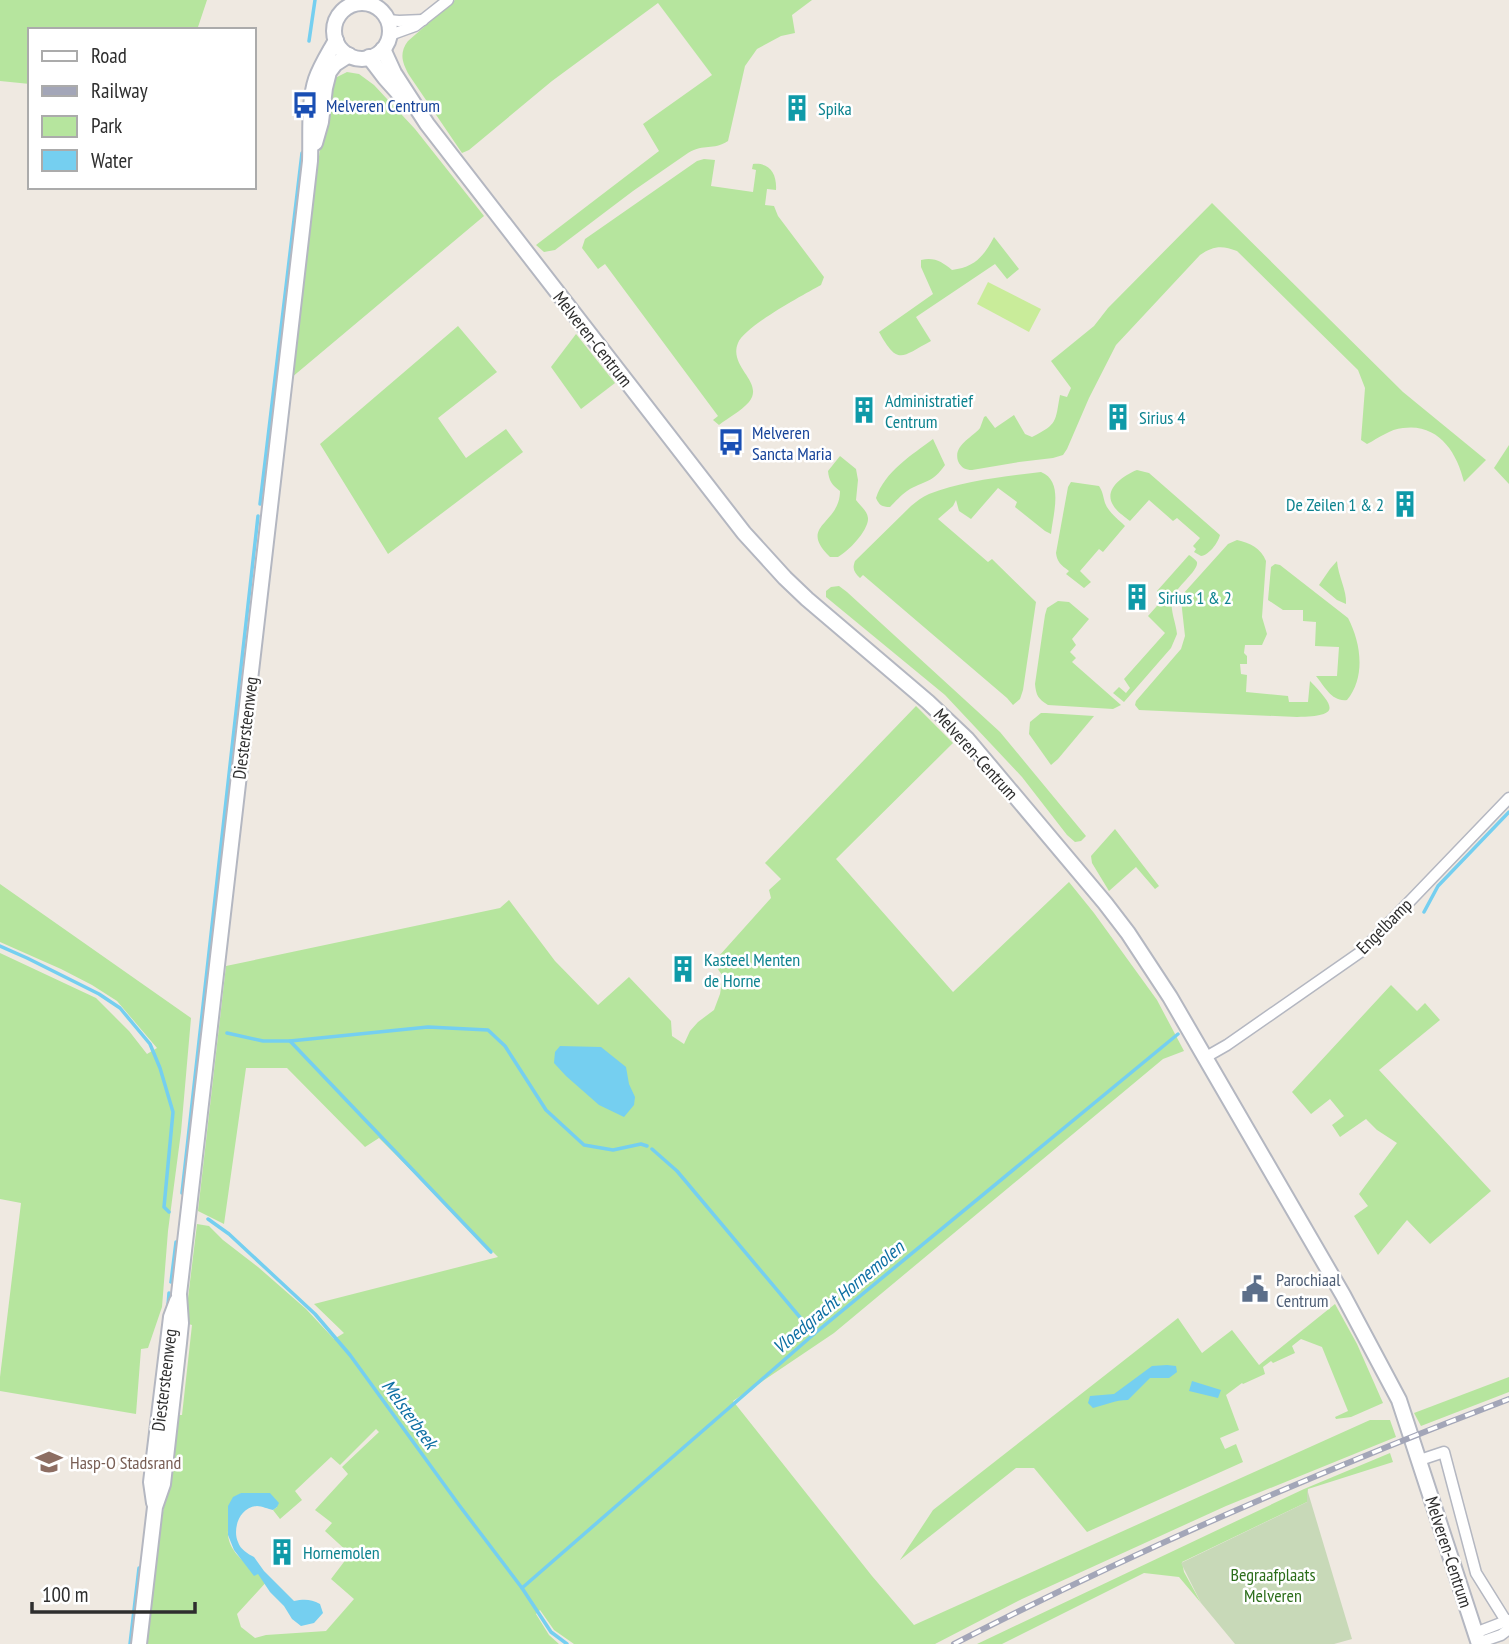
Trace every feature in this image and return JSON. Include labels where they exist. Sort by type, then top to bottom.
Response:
[{"type":"main road","points":[[362,2],[380,10],[389,27],[383,49],[363,58],[349,55],[339,46],[335,34],[342,6],[362,2]]},
{"type":"main road","name":"Diestersteenweg","points":[[139,1644],[155,1507],[163,1485],[181,1323],[179,1294],[310,161],[315,82],[336,40]]},
{"type":"main road","name":"Melveren-Centrum","points":[[383,49],[394,73],[427,124],[744,533],[807,599],[957,730],[1072,863],[1128,933],[1206,1057],[1343,1295],[1399,1400],[1477,1640]]},
{"type":"main road","name":"Diestersteenweg","points":[[310,161],[321,122],[329,72],[335,64],[349,55]]},
{"type":"main road","name":"Melveren-Centrum","points":[[369,57],[385,79],[427,124]]},
{"type":"street","points":[[389,27],[399,21],[423,20],[448,0]]},
{"type":"street","name":"Engelbamp","points":[[1206,1057],[1362,951],[1509,798]]},
{"type":"street","name":"Melveren-Centrum","points":[[1420,1460],[1444,1452],[1476,1573],[1508,1623]]},
{"type":"street","points":[[1477,1640],[1508,1623]]},
{"type":"green space","points":[[0,0],[207,0],[198,28],[28,28],[28,84],[0,81]]},
{"type":"green space","points":[[455,0],[812,0],[792,15],[795,33],[781,36],[757,49],[745,66],[728,141],[688,153],[555,250],[544,252],[536,245],[659,151],[643,124],[712,75],[658,3],[552,81],[462,153],[409,75],[402,58],[408,41]]},
{"type":"green space","points":[[347,72],[359,74],[374,85],[415,129],[484,216],[291,378],[323,125],[328,125],[331,89],[335,78]]},
{"type":"green space","points":[[715,160],[711,186],[753,192],[756,170],[752,169],[753,164],[768,167],[775,179],[776,190],[767,189],[765,205],[774,206],[778,216],[824,277],[821,285],[775,311],[751,328],[738,343],[738,360],[753,388],[753,395],[746,405],[719,425],[713,420],[718,416],[605,264],[598,269],[582,248],[585,239],[697,161]]},
{"type":"green space","points":[[1212,203],[1403,392],[1486,460],[1464,482],[1451,450],[1436,435],[1426,430],[1403,428],[1367,444],[1361,440],[1365,388],[1358,370],[1237,251],[1222,247],[1213,248],[1200,255],[1116,345],[1063,455],[972,470],[961,465],[958,461],[958,450],[980,428],[986,416],[995,428],[1014,415],[1025,434],[1032,437],[1051,425],[1056,417],[1060,395],[1067,397],[1071,388],[1051,361],[1094,326],[1108,308]]},
{"type":"green space","points":[[994,237],[1019,269],[1007,279],[995,264],[916,317],[931,341],[906,354],[896,354],[891,350],[879,332],[933,294],[921,267],[921,260],[938,261],[952,270],[967,266],[978,260]]},
{"type":"green space","points":[[988,282],[1041,309],[1029,332],[977,304]]},
{"type":"green space","points":[[458,326],[497,372],[438,418],[466,458],[506,429],[523,452],[388,554],[320,444]]},
{"type":"green space","points":[[576,334],[615,383],[581,409],[551,367]]},
{"type":"green space","points":[[933,439],[945,465],[932,479],[907,491],[890,507],[881,505],[876,498],[892,472]]},
{"type":"green space","points":[[1509,445],[1509,484],[1494,468]]},
{"type":"green space","points":[[840,456],[856,469],[856,500],[868,518],[862,534],[852,546],[838,557],[830,557],[818,538],[819,531],[838,502],[840,491],[831,482],[828,471]]},
{"type":"green space","points":[[1137,470],[1149,473],[1220,535],[1210,551],[1201,556],[1194,552],[1196,549],[1193,546],[1200,538],[1177,518],[1173,521],[1149,500],[1130,521],[1116,509],[1111,499],[1113,488],[1126,475]]},
{"type":"green space","points":[[1041,472],[1048,476],[1055,490],[1051,534],[1015,507],[1017,502],[998,488],[971,519],[959,511],[956,500],[938,519],[988,562],[992,559],[1036,602],[1023,690],[1020,699],[1013,705],[863,575],[860,578],[854,566],[855,561],[911,506],[926,495],[969,482]]},
{"type":"green space","points":[[1071,482],[1099,486],[1109,510],[1125,526],[1103,552],[1099,549],[1080,571],[1091,582],[1084,588],[1066,574],[1069,571],[1057,559],[1056,553]]},
{"type":"green space","points":[[1237,540],[1255,547],[1266,561],[1262,617],[1267,634],[1262,645],[1245,645],[1247,664],[1240,664],[1241,674],[1247,675],[1246,692],[1288,696],[1289,702],[1308,702],[1310,681],[1329,704],[1327,713],[1297,717],[1139,710],[1135,705],[1136,701],[1181,649],[1185,636],[1181,600],[1183,594],[1228,544]]},
{"type":"green space","points":[[1189,555],[1196,561],[1197,566],[1172,600],[1177,634],[1171,648],[1124,702],[1113,693],[1119,687],[1126,693],[1130,688],[1124,679],[1165,633],[1148,616],[1164,598],[1157,591]]},
{"type":"green space","points":[[1337,561],[1345,593],[1346,604],[1319,585]]},
{"type":"green space","points":[[1280,565],[1348,618],[1356,638],[1359,671],[1353,691],[1347,700],[1333,696],[1316,676],[1337,676],[1339,647],[1315,646],[1316,622],[1303,621],[1303,610],[1283,610],[1268,600],[1271,567]]},
{"type":"green space","points":[[839,586],[1000,732],[1086,836],[1081,841],[1075,842],[1067,835],[1022,777],[945,695],[826,597],[826,591]]},
{"type":"green space","points":[[1058,601],[1069,602],[1089,619],[1072,639],[1076,645],[1070,652],[1076,658],[1072,662],[1121,705],[1113,709],[1048,705],[1038,696],[1035,684],[1045,615],[1047,608]]},
{"type":"green space","points":[[916,706],[953,743],[836,859],[953,992],[1069,882],[1157,1000],[1184,1051],[1163,1059],[834,1333],[733,1401],[914,1625],[1370,1420],[1390,1420],[1396,1437],[1226,1506],[1022,1599],[935,1644],[574,1644],[554,1630],[540,1610],[536,1614],[549,1635],[559,1644],[146,1644],[156,1554],[169,1477],[174,1415],[182,1415],[192,1325],[185,1323],[197,1224],[209,1226],[258,1267],[306,1309],[334,1339],[344,1333],[314,1304],[498,1257],[379,1138],[365,1147],[287,1068],[246,1068],[224,1224],[198,1211],[226,966],[500,908],[509,900],[555,961],[598,1005],[629,977],[671,1021],[672,1036],[684,1044],[690,1031],[714,1010],[723,976],[717,966],[719,956],[771,898],[769,890],[781,879],[765,863]],"holes":[[[376,1429],[379,1432],[342,1467],[348,1474],[315,1510],[332,1523],[325,1531],[350,1554],[331,1579],[354,1599],[326,1631],[255,1638],[241,1627],[237,1614],[269,1579],[239,1557],[230,1542],[229,1524],[241,1493],[277,1507],[273,1510],[280,1519],[302,1500],[295,1491],[331,1457],[340,1465]]]},
{"type":"green space","points":[[1041,713],[1094,716],[1051,765],[1029,734],[1030,722]]},
{"type":"green space","points":[[1115,829],[1159,886],[1155,889],[1136,867],[1109,891],[1092,863],[1091,856]]},
{"type":"green space","points":[[0,884],[191,1018],[162,1307],[148,1348],[141,1349],[136,1414],[0,1391],[21,1203],[0,1199],[0,953],[96,998],[129,1031],[147,1054],[157,1048],[117,1001],[61,969],[0,942]]},
{"type":"green space","points":[[1391,985],[1417,1011],[1425,1003],[1440,1020],[1379,1070],[1491,1191],[1430,1244],[1407,1220],[1378,1255],[1354,1216],[1368,1206],[1359,1194],[1397,1143],[1366,1119],[1340,1137],[1332,1125],[1344,1116],[1330,1099],[1311,1114],[1292,1092]]},
{"type":"green space","points":[[1335,1304],[1357,1344],[1383,1403],[1351,1417],[1336,1419],[1335,1417],[1348,1411],[1322,1347],[1301,1339],[1292,1346],[1295,1353],[1273,1363],[1271,1361],[1263,1367],[1265,1374],[1242,1383],[1226,1395],[1239,1430],[1220,1438],[1225,1449],[1236,1444],[1243,1462],[1087,1532],[1034,1468],[1016,1468],[900,1560],[933,1510],[1178,1318],[1202,1353],[1232,1330],[1259,1365]]},
{"type":"green space","points":[[1509,1377],[1509,1392],[1421,1426],[1414,1413]]},
{"type":"green space","points":[[1390,1453],[1393,1462],[1308,1489],[1307,1502],[1182,1562],[1184,1572],[1201,1603],[1179,1577],[1144,1573],[1002,1644],[977,1644],[1304,1489]]},
{"type":"green space","name":"Begraafplaats Melveren","points":[[1307,1489],[1352,1639],[1334,1644],[1235,1644],[1201,1603],[1181,1563],[1307,1502]]},
{"type":"water","points":[[560,1046],[601,1047],[626,1067],[635,1097],[634,1105],[624,1117],[599,1105],[554,1063],[555,1052]]},
{"type":"water","points":[[1152,1366],[1176,1366],[1177,1372],[1169,1378],[1150,1378],[1128,1400],[1093,1408],[1088,1403],[1090,1396],[1114,1394]]},
{"type":"water","points":[[1192,1381],[1221,1390],[1218,1398],[1189,1391]]},
{"type":"water","points":[[241,1493],[270,1493],[279,1503],[273,1510],[257,1506],[246,1510],[239,1519],[236,1536],[242,1549],[254,1557],[294,1601],[307,1600],[320,1604],[323,1613],[314,1623],[301,1626],[292,1619],[258,1574],[254,1576],[234,1550],[228,1535],[228,1506],[233,1497]]},
{"type":"waterway","points":[[309,41],[315,0]]},
{"type":"waterway","points":[[260,504],[302,153]]},
{"type":"waterway","points":[[182,1193],[258,516]]},
{"type":"waterway","points":[[1424,912],[1438,886],[1509,812]]},
{"type":"waterway","name":"Melsterbeek","points":[[0,946],[99,994],[120,1008],[150,1044],[173,1112],[164,1207],[169,1212]]},
{"type":"waterway","points":[[227,1033],[263,1041],[290,1041],[428,1027],[488,1030],[505,1046],[546,1110],[584,1145],[613,1150],[641,1144],[647,1146]]},
{"type":"waterway","name":"Vloedgracht Hornemolen","points":[[522,1588],[814,1334],[1178,1034]]},
{"type":"waterway","points":[[290,1041],[491,1252]]},
{"type":"waterway","points":[[652,1149],[677,1171],[814,1334]]},
{"type":"waterway","name":"Melsterbeek","points":[[208,1219],[229,1234],[315,1314],[350,1355],[522,1588],[551,1632],[567,1644]]},
{"type":"waterway","points":[[171,1282],[176,1242]]},
{"type":"waterway","points":[[168,1306],[169,1293]]},
{"type":"waterway","points":[[130,1644],[139,1568]]},
{"type":"railway","points":[[954,1644],[1090,1577],[1228,1514],[1509,1399]]},
{"type":"place","name":"Melveren Centrum","points":[[305,105]]},
{"type":"place","name":"Spika","points":[[797,108]]},
{"type":"place","name":"Administratief Centrum","points":[[864,410]]},
{"type":"place","name":"Sirius 4","points":[[1118,417]]},
{"type":"place","name":"Melveren Sancta Maria","points":[[731,442]]},
{"type":"place","name":"De Zeilen 1 & 2","points":[[1405,504]]},
{"type":"place","name":"Sirius 1 & 2","points":[[1137,597]]},
{"type":"place","name":"Kasteel Menten de Horne","points":[[683,969]]},
{"type":"place","name":"Parochiaal Centrum","points":[[1255,1289]]},
{"type":"place","name":"Hasp-O Stadsrand","points":[[49,1462]]},
{"type":"place","name":"Hornemolen","points":[[282,1552]]}]
